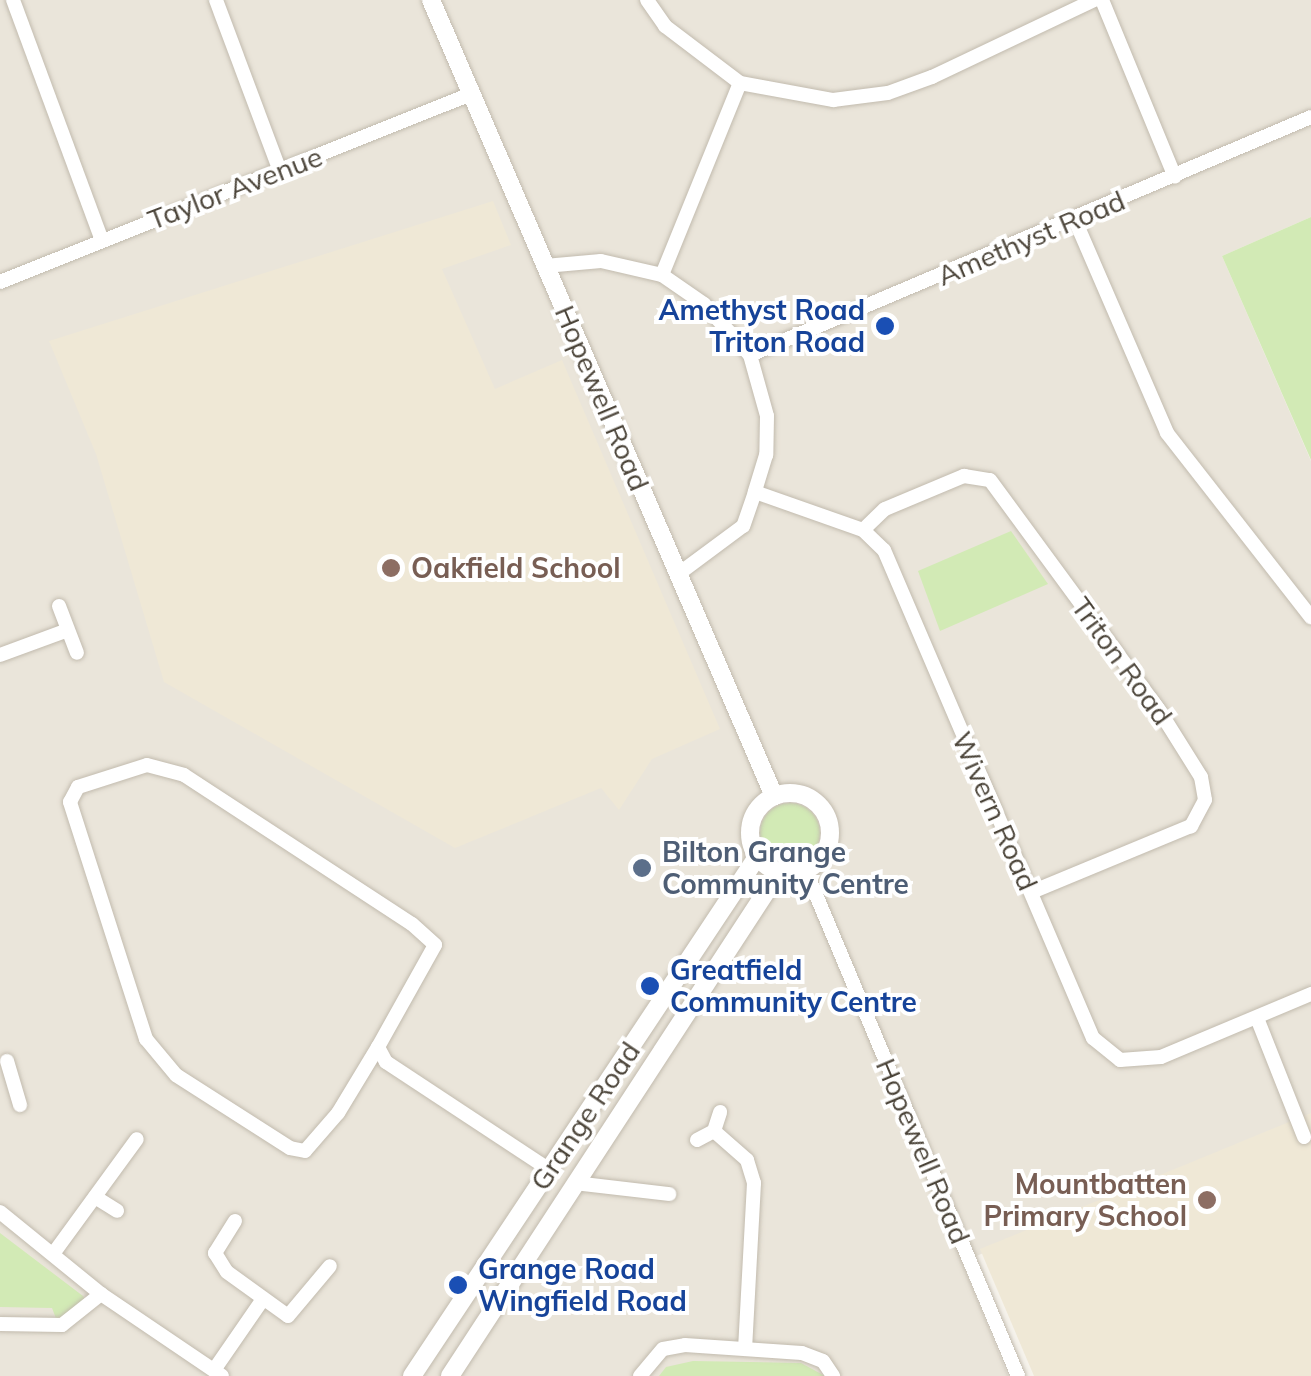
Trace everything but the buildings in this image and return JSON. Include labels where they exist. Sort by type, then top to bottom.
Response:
[{"type":"street","points":[[14,0],[102,240]]},
{"type":"street","points":[[216,0],[280,171]]},
{"type":"street","name":"Hopewell Road","points":[[431,0],[774,796]]},
{"type":"street","points":[[647,0],[666,26],[740,83],[834,100],[888,93],[1094,0]]},
{"type":"street","points":[[1102,0],[1175,176]]},
{"type":"street","points":[[662,274],[740,83]]},
{"type":"street","name":"Taylor Avenue","points":[[0,282],[471,94]]},
{"type":"street","name":"Amethyst Road","points":[[750,356],[1311,118]]},
{"type":"street","points":[[1075,220],[1143,390],[1167,433],[1311,617]]},
{"type":"street","points":[[545,266],[601,261],[662,274],[704,304],[750,356],[767,416],[766,455],[755,492],[743,526],[678,574]]},
{"type":"street","name":"Triton Road","points":[[863,530],[886,509],[964,476],[990,480],[1159,710],[1200,777],[1206,800],[1190,826],[1032,892]]},
{"type":"street","points":[[755,492],[863,530]]},
{"type":"street","name":"Wivern Road","points":[[863,530],[884,550],[1092,1038],[1120,1060],[1160,1058],[1311,994]]},
{"type":"street","points":[[59,606],[77,652]]},
{"type":"street","points":[[0,655],[68,630]]},
{"type":"street","points":[[146,766],[184,775],[436,944],[378,1047],[338,1113],[305,1151],[176,1076],[146,1039],[70,802],[78,788],[146,766]]},
{"type":"street","points":[[800,793],[828,817],[826,854],[806,870],[780,872],[757,857],[751,822],[774,796],[800,793]]},
{"type":"street","name":"Grange Road","points":[[412,1376],[757,857]]},
{"type":"street","name":"Hopewell Road","points":[[806,870],[1018,1376]]},
{"type":"street","name":"Grange Road","points":[[450,1376],[780,872]]},
{"type":"street","points":[[1257,1018],[1304,1137]]},
{"type":"street","points":[[378,1047],[386,1062],[575,1183]]},
{"type":"street","points":[[7,1061],[7,1089],[20,1105]]},
{"type":"street","points":[[697,1140],[714,1131],[720,1112]]},
{"type":"street","points":[[714,1131],[747,1160],[754,1184],[745,1348]]},
{"type":"street","points":[[54,1254],[137,1138]]},
{"type":"street","name":"Grange Road","points":[[575,1183],[670,1194]]},
{"type":"street","points":[[95,1197],[118,1211]]},
{"type":"street","points":[[0,1212],[102,1294],[218,1373],[263,1299]]},
{"type":"street","points":[[235,1221],[215,1254],[226,1272],[288,1316],[330,1266]]},
{"type":"street","points":[[0,1324],[62,1326],[79,1318],[102,1294]]},
{"type":"street","points":[[640,1376],[662,1349],[745,1348],[802,1353],[823,1361],[833,1376]]},
{"type":"shaded area","points":[[0,0],[1311,0],[1311,217],[1222,256],[1311,461],[1311,1116],[962,1262],[1008,1376],[0,1376]]},
{"type":"shaded area","name":"Oakfield School","points":[[493,201],[511,245],[442,269],[495,389],[562,360],[720,729],[652,759],[619,810],[601,788],[455,848],[164,682],[96,454],[49,341]]},
{"type":"shaded area","name":"Mountbatten Primary School","points":[[1311,1113],[1311,1376],[1034,1376],[980,1249]]},
{"type":"green space","points":[[1311,217],[1311,460],[1222,256]]},
{"type":"green space","points":[[1011,531],[1048,584],[940,631],[918,571]]},
{"type":"green space","points":[[790,803],[811,812],[820,833],[811,854],[790,863],[769,854],[760,833],[769,812]]},
{"type":"green space","points":[[0,1233],[85,1300],[57,1321],[52,1308],[0,1307]]},
{"type":"green space","points":[[693,1361],[801,1363],[825,1376],[659,1376],[666,1367]]},
{"type":"place","name":"Amethyst Road Triton Road","points":[[885,326]]},
{"type":"place","name":"Oakfield School","points":[[391,568]]},
{"type":"place","name":"Bilton Grange Community Centre","points":[[642,868]]},
{"type":"place","name":"Greatfield Community Centre","points":[[650,986]]},
{"type":"place","name":"Mountbatten Primary School","points":[[1207,1200]]},
{"type":"place","name":"Grange Road Wingfield Road","points":[[458,1285]]}]
